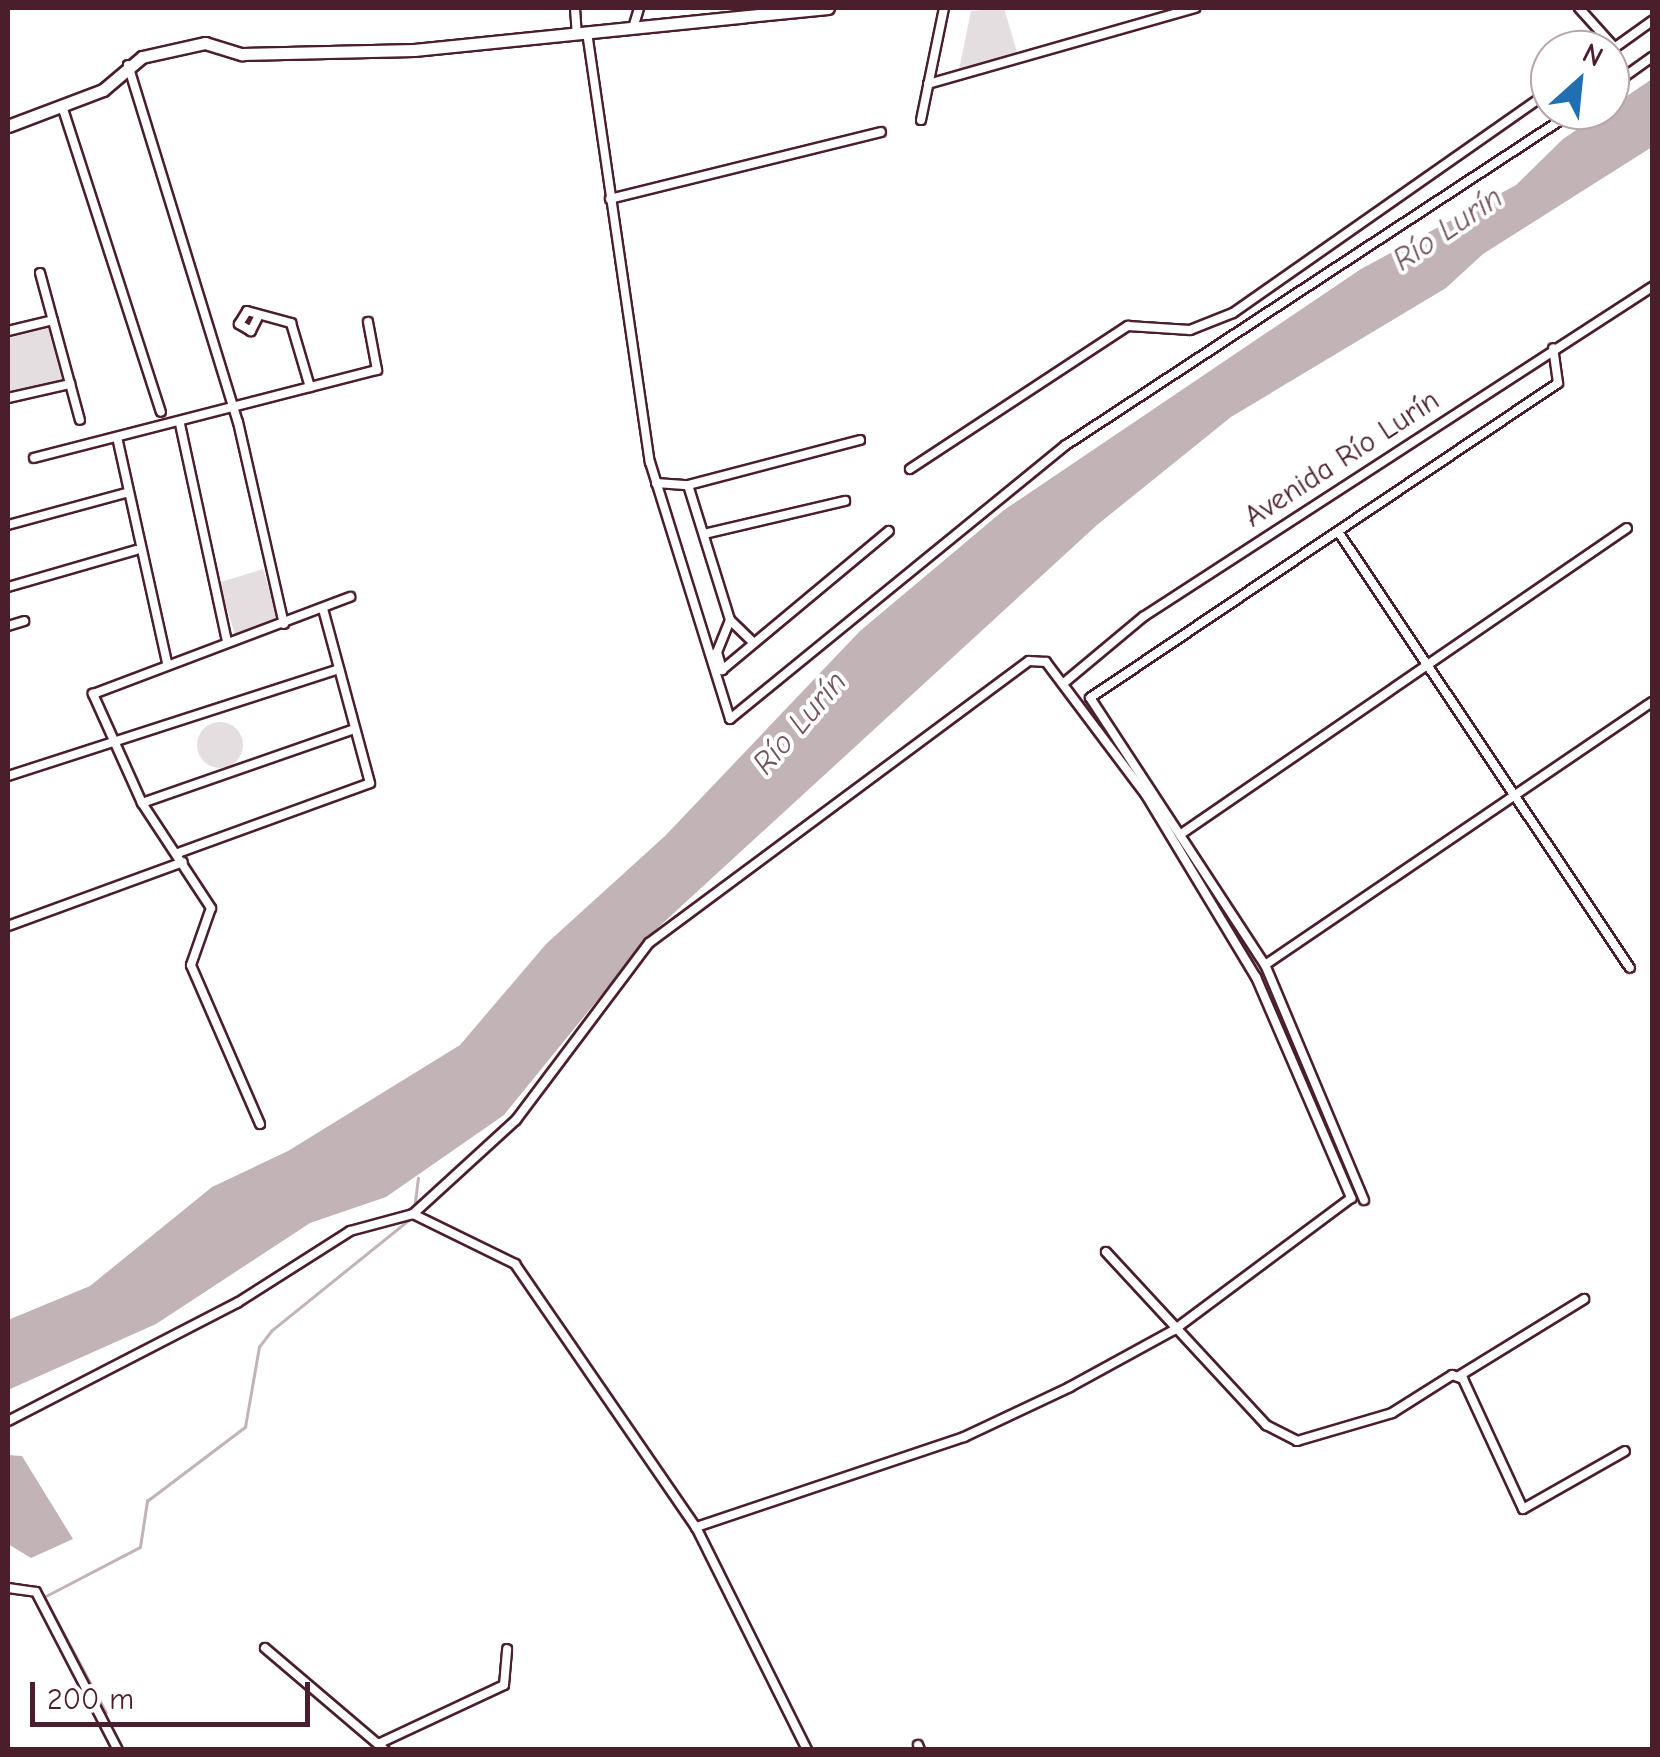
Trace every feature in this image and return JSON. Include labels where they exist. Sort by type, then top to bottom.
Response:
[{"type":"main road","points":[[8,126],[63,108],[128,65],[206,44],[242,54],[582,39],[709,12],[828,8]]},
{"type":"street","points":[[575,8],[656,482],[722,714],[743,716],[861,607],[1066,445],[1546,130]]},
{"type":"street","points":[[633,28],[639,8]]},
{"type":"street","points":[[921,120],[944,8]]},
{"type":"street","points":[[928,84],[1195,8]]},
{"type":"street","points":[[1579,8],[1597,30]]},
{"type":"street","points":[[1630,36],[1652,21]]},
{"type":"street","points":[[1630,73],[1652,57]]},
{"type":"street","points":[[128,65],[234,412],[284,624]]},
{"type":"street","points":[[910,470],[1128,326],[1190,330],[1234,313],[1530,104]]},
{"type":"street","points":[[63,108],[160,412]]},
{"type":"street","points":[[610,200],[881,132]]},
{"type":"street","points":[[40,273],[80,420]]},
{"type":"street","name":"Avenida Río Lurín","points":[[1064,682],[1142,616],[1652,287]]},
{"type":"street","points":[[258,317],[291,324],[310,387]]},
{"type":"street","points":[[8,331],[52,320]]},
{"type":"street","points":[[34,458],[234,412],[377,370],[368,322]]},
{"type":"street","points":[[1364,1200],[1265,965],[1184,832],[1090,698],[1558,383],[1553,348]]},
{"type":"street","points":[[8,398],[70,384]]},
{"type":"street","points":[[180,424],[227,642]]},
{"type":"street","points":[[116,437],[136,550],[167,663]]},
{"type":"street","points":[[656,482],[688,485],[860,440]]},
{"type":"street","points":[[688,485],[730,620],[754,643]]},
{"type":"street","points":[[8,526],[126,493]]},
{"type":"street","points":[[704,534],[845,502]]},
{"type":"street","points":[[1184,832],[1627,528]]},
{"type":"street","points":[[730,620],[716,652],[722,670],[889,531]]},
{"type":"street","points":[[1339,533],[1630,968]]},
{"type":"street","points":[[8,587],[136,550]]},
{"type":"street","points":[[260,1124],[192,972],[211,910],[178,853],[142,803],[113,746],[93,692],[350,598]]},
{"type":"street","points":[[178,853],[369,784],[323,609]]},
{"type":"street","points":[[8,626],[24,622]]},
{"type":"street","points":[[8,1421],[237,1302],[350,1231],[413,1214],[516,1120],[548,1066],[655,938],[1029,661],[1046,662],[1146,794],[1256,976],[1351,1192],[1174,1330],[964,1437],[696,1527]]},
{"type":"street","points":[[8,776],[113,746],[339,670]]},
{"type":"street","points":[[1265,965],[1652,702]]},
{"type":"street","points":[[142,803],[356,729]]},
{"type":"street","points":[[8,926],[183,862]]},
{"type":"street","points":[[413,1214],[514,1264],[696,1527],[807,1750]]},
{"type":"street","points":[[1106,1252],[1174,1330],[1266,1425],[1302,1442],[1357,1416],[1392,1412],[1459,1376],[1584,1298]]},
{"type":"street","points":[[1459,1376],[1523,1509],[1626,1452]]},
{"type":"street","points":[[8,1588],[36,1592],[118,1750]]},
{"type":"street","points":[[265,1648],[382,1746],[504,1685],[507,1649]]},
{"type":"shaded area","points":[[1004,8],[1017,52],[959,70],[971,11]]},
{"type":"shaded area","points":[[48,328],[62,380],[8,394],[8,338]]},
{"type":"shaded area","points":[[263,569],[279,622],[235,635],[219,582]]},
{"type":"shaded area","points":[[220,722],[236,729],[243,745],[236,761],[220,768],[204,761],[197,745],[204,729]]},
{"type":"water","name":"Río Lurín","points":[[1652,79],[1652,147],[1483,254],[1446,288],[1231,417],[1097,525],[651,934],[504,1115],[386,1197],[310,1223],[156,1324],[8,1390],[8,1320],[90,1286],[212,1187],[288,1151],[460,1045],[546,944],[665,836],[860,631],[1004,510],[1361,269],[1516,185],[1576,130],[1630,130],[1630,94]]},
{"type":"water","points":[[8,1455],[22,1456],[73,1539],[31,1558],[8,1544]]},
{"type":"waterway","points":[[414,1210],[418,1178]]},
{"type":"waterway","points":[[106,1713],[44,1597],[140,1547],[147,1501],[245,1427],[259,1347],[271,1331],[411,1218]]}]
